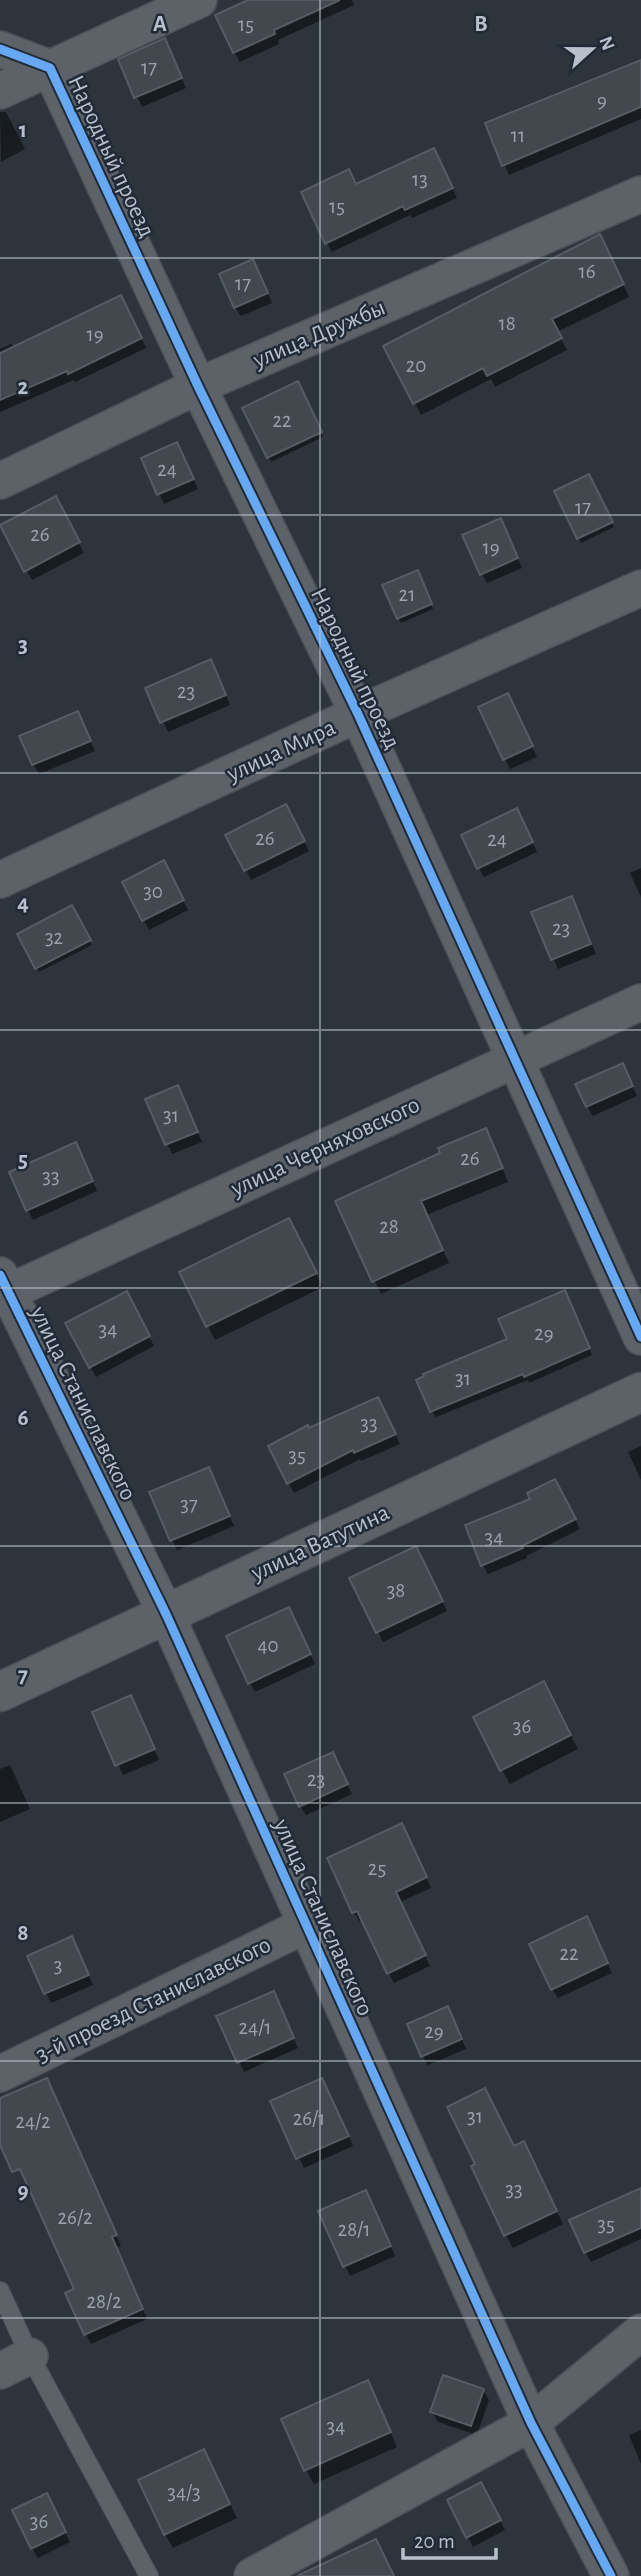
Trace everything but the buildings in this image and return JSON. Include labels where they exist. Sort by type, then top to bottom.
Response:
[{"type":"street","points":[[0,91],[199,0]]},
{"type":"street","name":"Народный проезд","points":[[0,49],[50,68],[198,386],[358,714],[641,1337]]},
{"type":"street","name":"улица Дружбы","points":[[0,481],[198,386],[641,194]]},
{"type":"street","name":"улица Мира","points":[[0,880],[358,714],[641,588]]},
{"type":"street","name":"улица Черняховского","points":[[4,1284],[641,1002]]},
{"type":"street","name":"улица Станиславского","points":[[4,1284],[166,1614],[531,2423],[611,2576]]},
{"type":"street","name":"улица Ватутина","points":[[0,1692],[641,1392]]},
{"type":"street","name":"3-й проезд Станиславского","points":[[0,2074],[306,1925]]},
{"type":"street","points":[[253,2576],[531,2423],[641,2332]]},
{"type":"lane","points":[[0,2291],[15,2363],[149,2576]]},
{"type":"cycle path","points":[[0,49],[50,68],[198,386],[358,714],[641,1337]]},
{"type":"cycle path","points":[[0,1275],[166,1614],[531,2423],[611,2576]]}]
